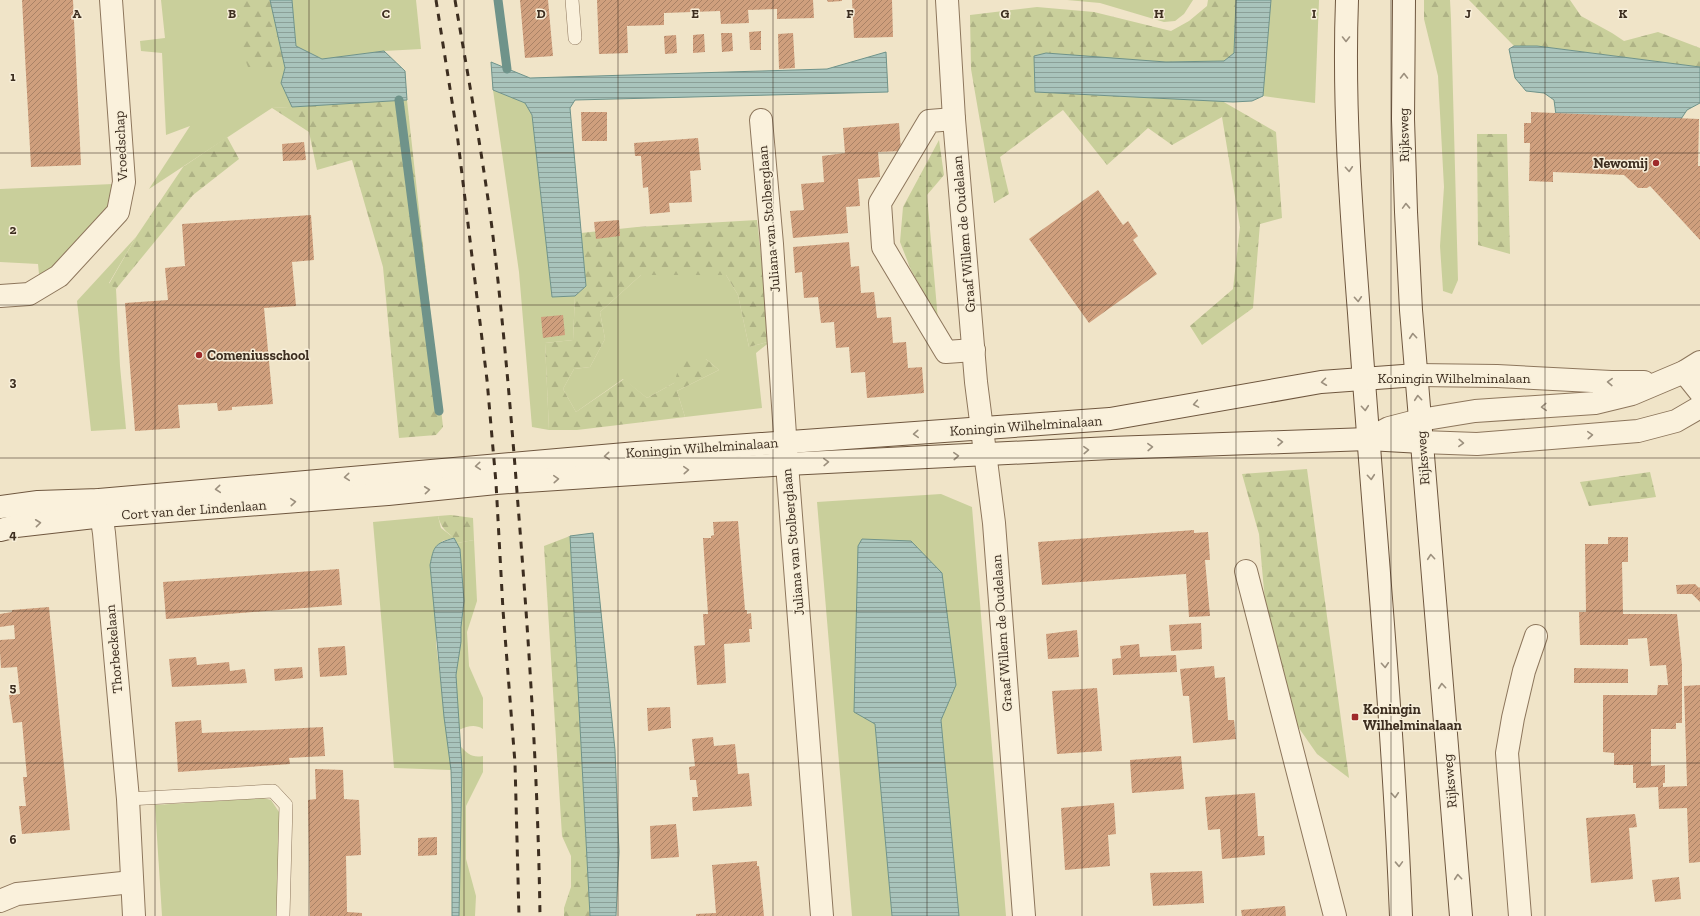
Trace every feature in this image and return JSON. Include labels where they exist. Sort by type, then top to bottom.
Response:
[{"type":"street","name":"Vroedschap","points":[[0,296],[29,294],[59,276],[118,212],[124,182],[111,0]]},
{"type":"street","name":"Graaf Willem de Oudelaan","points":[[947,0],[954,119],[974,350],[994,523],[1024,916]]},
{"type":"street","points":[[1347,0],[1345,38],[1348,158],[1397,824],[1401,916]]},
{"type":"street","name":"Rijksweg","points":[[1404,0],[1403,119],[1411,310],[1461,916]]},
{"type":"street","points":[[954,119],[929,121],[880,203],[883,247],[946,352],[974,350]]},
{"type":"street","name":"Juliana van Stolberglaan","points":[[761,120],[772,244],[787,464],[822,916]]},
{"type":"street","name":"Koningin Wilhelminalaan","points":[[1368,439],[1389,428],[1420,420],[1475,411],[1595,403],[1632,394],[1692,367],[1700,392]]},
{"type":"street","name":"Koningin Wilhelminalaan","points":[[387,484],[786,442],[1110,419],[1321,382],[1363,378],[1417,375],[1497,376],[1638,383],[1663,381]]},
{"type":"street","name":"Koningin Wilhelminalaan","points":[[387,484],[496,483],[787,464],[1368,439],[1477,444],[1638,431],[1676,421],[1700,407]]},
{"type":"street","name":"Cort van der Lindenlaan","points":[[0,530],[101,508],[387,484]]},
{"type":"street","name":"Cort van der Lindenlaan","points":[[0,507],[38,502],[101,508]]},
{"type":"street","name":"Thorbeckelaan","points":[[101,508],[128,799],[134,916]]},
{"type":"street","points":[[1246,571],[1334,916]]},
{"type":"street","points":[[1520,916],[1507,753],[1513,718],[1524,671],[1536,636]]},
{"type":"street","points":[[0,901],[17,894],[132,882]]},
{"type":"lane","points":[[572,0],[574,38]]},
{"type":"lane","points":[[128,799],[273,791],[286,806],[284,916]]},
{"type":"green space","points":[[161,0],[270,0],[285,68],[281,83],[292,107],[272,108],[149,189],[190,126],[166,135],[162,53],[141,51],[140,41],[165,38]]},
{"type":"green space","points":[[237,0],[270,0],[285,68],[248,67],[241,48]]},
{"type":"green space","points":[[292,0],[416,0],[421,49],[384,51],[322,59],[296,46]]},
{"type":"green space","points":[[1067,0],[1193,0],[1184,14],[1175,21],[1164,22],[1100,3]]},
{"type":"green space","points":[[1208,0],[1236,0],[1234,53],[1224,61],[1166,62],[1034,56],[1035,92],[1222,101],[1276,132],[1282,218],[1260,224],[1253,308],[1202,345],[1190,326],[1233,289],[1240,227],[1222,117],[1172,145],[1148,128],[1107,165],[1063,110],[1000,157],[1009,194],[994,203],[971,69],[970,15],[1037,7],[1094,12],[1171,31],[1189,21],[1207,6]]},
{"type":"green space","points":[[1271,0],[1319,0],[1315,103],[1263,96]]},
{"type":"green space","points":[[1424,0],[1450,0],[1451,19],[1424,19]]},
{"type":"green space","points":[[1469,0],[1570,0],[1581,16],[1624,41],[1658,32],[1700,48],[1700,67],[1537,46],[1514,46]]},
{"type":"green space","points":[[1424,19],[1451,19],[1458,280],[1452,294],[1443,291],[1440,246],[1444,187],[1438,76]]},
{"type":"green space","points":[[493,90],[525,103],[532,115],[552,297],[575,296],[573,340],[545,343],[549,430],[532,427],[519,272]]},
{"type":"green space","points":[[407,100],[443,427],[436,435],[399,438],[383,267],[352,160],[317,170],[309,132],[272,108]]},
{"type":"green space","points":[[1477,134],[1507,134],[1510,254],[1478,245]]},
{"type":"green space","points":[[227,137],[239,159],[193,195],[116,289],[109,284],[136,237],[183,167]]},
{"type":"green space","points":[[939,140],[944,175],[927,195],[938,320],[911,270],[900,242],[903,207]]},
{"type":"green space","points":[[113,184],[115,206],[40,284],[38,264],[0,262],[0,189]]},
{"type":"green space","points":[[757,220],[771,341],[749,347],[738,295],[726,275],[641,275],[600,312],[605,339],[590,367],[574,369],[563,389],[576,412],[624,379],[647,398],[674,383],[681,361],[706,359],[719,370],[677,391],[685,417],[577,430],[549,430],[545,343],[573,340],[575,296],[586,286],[581,233],[637,227]]},
{"type":"green space","points":[[136,237],[109,283],[116,289],[120,366],[126,429],[91,431],[77,301]]},
{"type":"green space","points":[[641,275],[726,275],[738,295],[749,347],[771,341],[756,353],[762,408],[685,417],[677,391],[719,370],[706,359],[674,383],[647,398],[623,379],[576,412],[563,389],[574,369],[590,367],[605,339],[600,312]]},
{"type":"green space","points":[[1307,469],[1349,778],[1317,754],[1294,721],[1265,602],[1259,534],[1242,474]]},
{"type":"green space","points":[[1650,472],[1656,497],[1589,506],[1580,482]]},
{"type":"green space","points":[[941,494],[972,507],[1006,916],[959,916],[941,720],[956,685],[875,724],[892,916],[852,916],[817,502]]},
{"type":"green space","points":[[451,515],[473,518],[474,540],[457,543],[444,529],[438,516]]},
{"type":"green space","points":[[438,516],[441,528],[454,538],[442,541],[436,643],[451,770],[394,768],[373,522]]},
{"type":"green space","points":[[570,536],[590,916],[564,916],[564,908],[571,887],[571,856],[562,836],[544,546]]},
{"type":"green space","points":[[474,540],[477,601],[467,632],[469,666],[483,698],[483,729],[477,726],[471,726],[459,730],[456,675],[461,642],[464,601],[460,549],[457,543]]},
{"type":"green space","points":[[460,746],[470,755],[483,756],[483,772],[466,806],[466,859],[476,896],[475,916],[459,916],[462,769]]},
{"type":"green space","points":[[263,798],[271,800],[279,812],[280,916],[162,916],[155,805]]},
{"type":"water","points":[[270,0],[292,0],[296,46],[322,59],[384,51],[405,71],[407,100],[292,107],[281,83],[285,68]]},
{"type":"water","points":[[1236,0],[1271,0],[1263,96],[1252,101],[1233,102],[1035,92],[1034,56],[1046,53],[1166,62],[1224,61],[1234,53]]},
{"type":"water","points":[[1514,46],[1537,46],[1700,67],[1700,103],[1687,110],[1681,119],[1556,115],[1554,100],[1544,93],[1526,91],[1515,78],[1509,49]]},
{"type":"water","points":[[886,52],[888,92],[575,100],[570,108],[586,286],[575,296],[552,297],[532,115],[525,103],[493,90],[491,62],[530,78],[827,69]]},
{"type":"water","points":[[593,533],[615,750],[619,852],[616,916],[590,916],[570,536]]},
{"type":"water","points":[[454,538],[460,549],[464,601],[461,642],[456,675],[462,769],[459,916],[452,916],[451,770],[444,717],[430,565],[436,547],[442,542]]},
{"type":"water","points":[[862,539],[911,541],[942,573],[956,685],[941,720],[959,916],[892,916],[875,724],[854,712],[858,546]]},
{"type":"building","points":[[22,0],[73,0],[81,165],[31,167]]},
{"type":"building","points":[[520,0],[548,0],[553,56],[525,58]]},
{"type":"building","points":[[597,0],[813,0],[814,18],[777,19],[777,9],[748,10],[749,23],[721,24],[720,11],[664,13],[664,25],[627,26],[628,53],[599,54]]},
{"type":"building","points":[[827,0],[842,0],[842,1],[828,2]]},
{"type":"building","points":[[852,0],[892,0],[893,37],[854,38]]},
{"type":"building","points":[[761,31],[761,50],[750,50],[749,32]]},
{"type":"building","points":[[721,33],[732,33],[733,51],[722,52]]},
{"type":"building","points":[[793,33],[795,68],[779,69],[778,34]]},
{"type":"building","points":[[704,34],[705,52],[693,53],[693,35]]},
{"type":"building","points":[[676,35],[677,53],[665,54],[664,36]]},
{"type":"building","points":[[581,112],[607,112],[607,141],[582,141]]},
{"type":"building","points":[[1531,112],[1699,119],[1698,166],[1700,166],[1700,240],[1650,186],[1647,188],[1638,188],[1624,175],[1553,172],[1553,182],[1529,181],[1530,143],[1524,143],[1524,123],[1531,123]]},
{"type":"building","points":[[899,123],[901,151],[878,152],[880,177],[858,179],[860,206],[846,207],[848,233],[793,238],[790,211],[804,210],[801,184],[824,182],[822,156],[845,153],[843,128]]},
{"type":"building","points":[[698,138],[701,170],[690,171],[692,202],[669,203],[670,212],[650,214],[648,187],[643,188],[641,156],[635,156],[634,143]]},
{"type":"building","points":[[304,142],[306,160],[283,161],[282,144]]},
{"type":"building","points":[[1098,190],[1123,225],[1128,221],[1138,236],[1133,240],[1157,274],[1089,323],[1029,239]]},
{"type":"building","name":"Comeniusschool","points":[[311,215],[314,260],[292,262],[296,306],[264,308],[273,404],[232,407],[232,410],[218,411],[217,403],[178,405],[180,428],[135,431],[125,303],[168,300],[165,268],[185,266],[182,224]]},
{"type":"building","points":[[619,220],[620,236],[596,239],[594,222]]},
{"type":"building","points":[[849,242],[851,267],[859,266],[861,293],[874,292],[877,318],[891,317],[893,343],[906,342],[908,368],[922,367],[924,393],[867,398],[865,372],[851,373],[849,347],[836,348],[834,322],[821,323],[818,297],[804,298],[802,272],[795,273],[793,247]]},
{"type":"building","points":[[563,315],[565,335],[543,338],[541,317]]},
{"type":"building","points":[[738,521],[745,610],[747,610],[747,614],[751,613],[752,629],[749,629],[750,642],[724,644],[726,683],[697,685],[694,646],[705,645],[703,614],[708,614],[703,538],[711,538],[711,536],[714,535],[713,522]]},
{"type":"building","points":[[1194,530],[1194,533],[1208,532],[1210,560],[1205,560],[1210,616],[1189,617],[1186,574],[1042,585],[1038,542]]},
{"type":"building","points":[[1608,537],[1628,537],[1628,562],[1622,562],[1623,614],[1677,614],[1682,665],[1682,723],[1676,723],[1676,729],[1651,729],[1651,766],[1665,765],[1665,783],[1663,783],[1663,787],[1687,786],[1684,686],[1700,685],[1700,862],[1689,863],[1687,808],[1659,809],[1658,787],[1636,788],[1636,783],[1633,783],[1633,765],[1614,765],[1614,753],[1603,752],[1603,695],[1657,695],[1658,685],[1668,685],[1666,665],[1650,666],[1647,638],[1628,639],[1628,645],[1580,645],[1579,612],[1586,612],[1585,544],[1608,544]]},
{"type":"building","points":[[339,569],[342,605],[166,619],[163,582]]},
{"type":"building","points":[[1695,584],[1699,588],[1700,587],[1700,602],[1692,594],[1677,594],[1676,585]]},
{"type":"building","points":[[49,607],[70,830],[22,834],[19,806],[26,806],[23,777],[27,777],[22,722],[13,723],[9,695],[20,694],[17,667],[1,668],[0,652],[0,640],[15,639],[14,625],[0,627],[0,614],[12,612],[12,610]]},
{"type":"building","points":[[1201,623],[1202,649],[1171,651],[1169,625]]},
{"type":"building","points":[[1077,630],[1079,657],[1048,659],[1046,634]]},
{"type":"building","points":[[1139,644],[1140,657],[1176,655],[1177,672],[1113,675],[1112,659],[1121,658],[1120,646]]},
{"type":"building","points":[[345,646],[347,675],[320,677],[318,648]]},
{"type":"building","points":[[196,657],[197,665],[229,662],[230,671],[245,669],[247,683],[172,687],[169,659]]},
{"type":"building","points":[[1214,666],[1215,678],[1225,677],[1228,720],[1234,720],[1236,739],[1193,743],[1189,696],[1183,696],[1180,669]]},
{"type":"building","points":[[302,667],[303,678],[275,681],[274,669]]},
{"type":"building","points":[[1574,668],[1628,669],[1628,683],[1574,683]]},
{"type":"building","points":[[1097,688],[1102,751],[1057,754],[1052,691]]},
{"type":"building","points":[[670,707],[671,728],[648,731],[647,708]]},
{"type":"building","points":[[201,720],[202,733],[323,727],[325,756],[289,758],[290,764],[178,772],[175,722]]},
{"type":"building","points":[[713,737],[714,746],[735,744],[738,774],[749,773],[752,806],[693,811],[692,797],[698,797],[696,780],[690,780],[689,767],[695,766],[692,739]]},
{"type":"building","points":[[1181,756],[1184,789],[1132,793],[1130,760]]},
{"type":"building","points":[[315,769],[343,770],[344,799],[359,800],[361,855],[346,856],[347,912],[362,913],[362,916],[310,916],[308,800],[316,799]]},
{"type":"building","points":[[1255,793],[1258,836],[1264,836],[1265,855],[1222,859],[1220,829],[1208,830],[1205,797]]},
{"type":"building","points":[[1114,803],[1116,834],[1108,835],[1110,866],[1065,870],[1061,808]]},
{"type":"building","points":[[1635,814],[1637,827],[1629,828],[1633,879],[1591,883],[1586,818]]},
{"type":"building","points":[[676,824],[679,857],[651,859],[650,826]]},
{"type":"building","points":[[437,837],[437,855],[418,856],[418,838]]},
{"type":"building","points":[[757,861],[757,866],[759,866],[764,916],[696,916],[696,914],[716,913],[712,865]]},
{"type":"building","points":[[1202,871],[1204,903],[1153,906],[1150,873]]},
{"type":"building","points":[[1679,877],[1681,899],[1655,902],[1652,880]]},
{"type":"building","points":[[1285,906],[1286,916],[1242,916],[1241,910]]},
{"type":"waterway","points":[[498,0],[507,69]]},
{"type":"waterway","points":[[399,100],[439,411]]},
{"type":"railway","points":[[436,0],[457,133],[487,380],[496,483],[503,610],[515,763],[519,916]]},
{"type":"railway","points":[[455,0],[475,114],[492,228],[513,436],[535,762],[540,916]]},
{"type":"place","name":"Newomij","points":[[1656,163]]},
{"type":"place","name":"Comeniusschool","points":[[199,355]]},
{"type":"place","name":"Koningin Wilhelminalaan","points":[[1355,717]]}]
